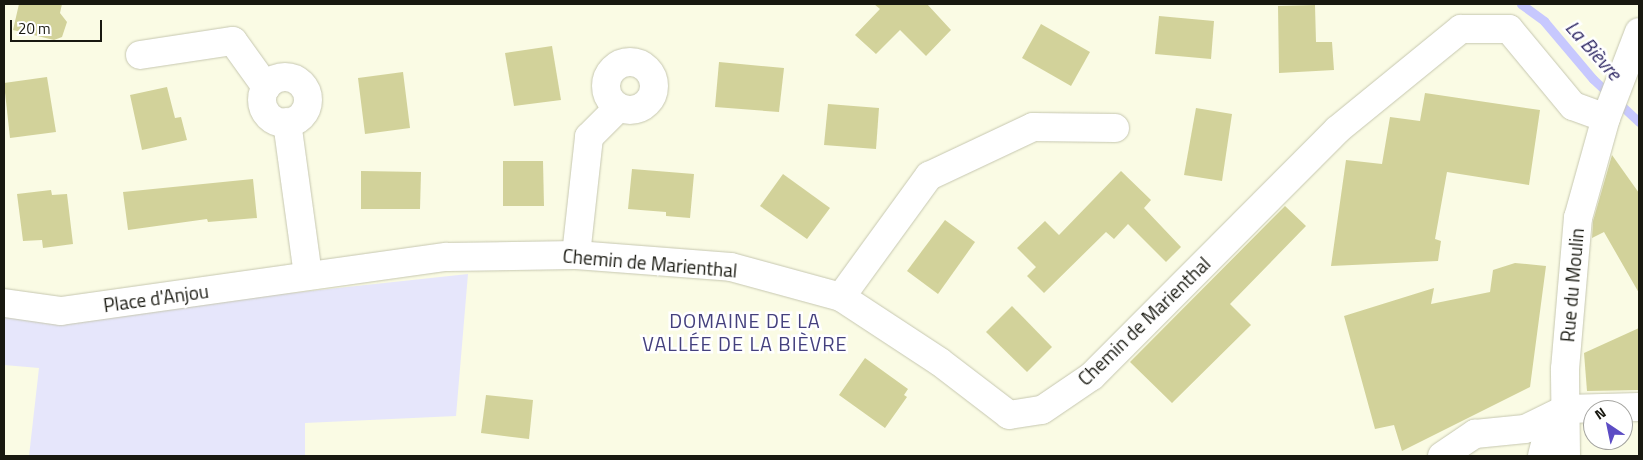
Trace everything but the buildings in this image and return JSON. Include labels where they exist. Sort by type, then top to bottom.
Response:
[{"type":"street","name":"Chemin de Marienthal","points":[[308,276],[447,257],[576,254],[731,266],[841,297],[940,362],[1009,415],[1042,410],[1092,376],[1337,130],[1462,29],[1484,26],[1509,29],[1573,106],[1606,118]]},
{"type":"street","name":"Rue du Moulin","points":[[1542,456],[1559,413],[1565,368],[1578,218],[1606,118],[1639,32]]},
{"type":"street","points":[[140,54],[233,41],[266,87]]},
{"type":"street","points":[[278,78],[293,78],[305,88],[308,102],[306,110],[301,116],[287,122],[280,122],[268,114],[262,101],[266,87],[278,78]]},
{"type":"street","points":[[576,254],[589,137],[618,108]]},
{"type":"street","points":[[287,122],[308,276]]},
{"type":"street","points":[[841,297],[929,176],[1033,127],[1116,128]]},
{"type":"street","name":"Place d'Anjou","points":[[4,303],[61,311],[308,276]]},
{"type":"street","points":[[1442,456],[1475,434],[1525,429],[1559,413],[1639,407]]},
{"type":"street","name":"Rue du Moulin","points":[[1559,413],[1566,456]]},
{"type":"shaded area","points":[[468,274],[456,416],[305,423],[305,456],[29,456],[39,368],[4,365],[4,314],[253,297]]},
{"type":"waterway","name":"La Bièvre","points":[[1521,4],[1544,21],[1593,79],[1639,122]]},
{"type":"district","name":"DOMAINE DE LA VALLÉE DE LA BIÈVRE","points":[[745,332]]}]
